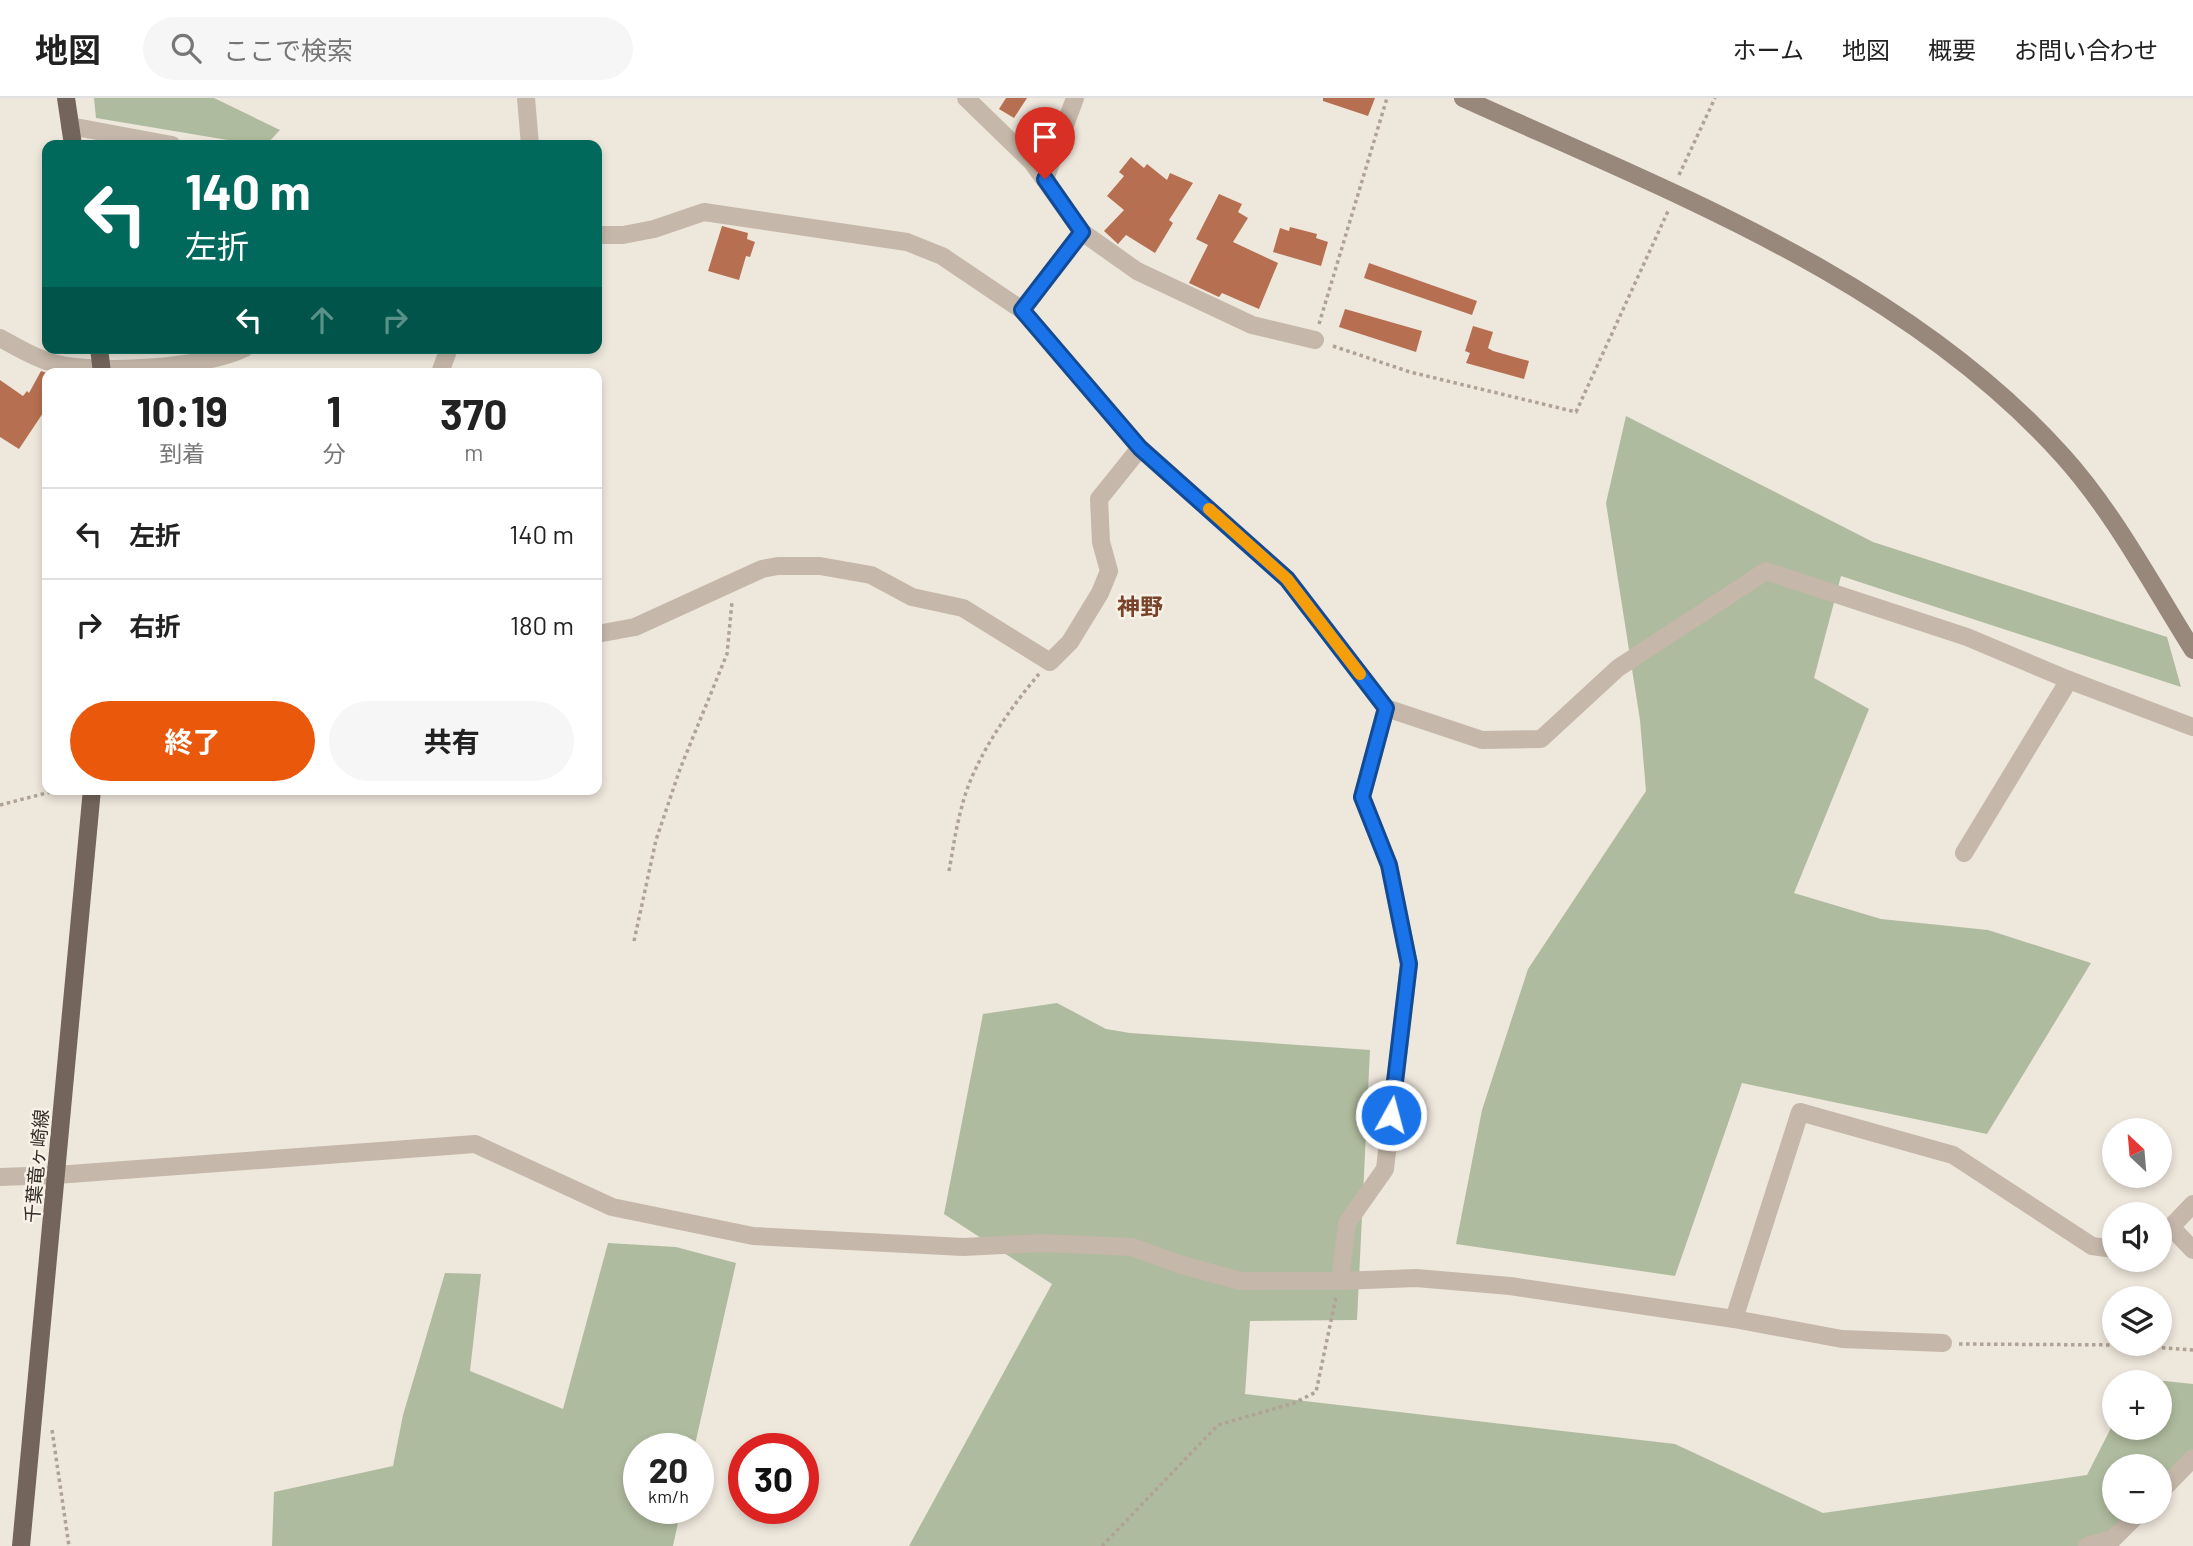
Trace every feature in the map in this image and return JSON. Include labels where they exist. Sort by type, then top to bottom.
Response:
[{"type":"main road","points":[[66,98],[72,140]]},
{"type":"main road","name":"千葉竜ヶ崎線","points":[[21,1546],[91,795]]},
{"type":"street","points":[[526,98],[530,140]]},
{"type":"street","points":[[966,98],[1032,162],[1082,232],[1136,271],[1252,325],[1315,340]]},
{"type":"street","points":[[1045,179],[1075,98]]},
{"type":"street","points":[[1463,98],[1673,194],[1862,290],[1934,340],[2007,398],[2065,458],[2117,527],[2193,650]]},
{"type":"street","points":[[70,126],[145,140]]},
{"type":"street","points":[[602,234],[623,235],[654,229],[704,212],[907,242],[942,256],[1022,310],[1140,448],[1287,579],[1386,708],[1482,740],[1541,739],[1618,668],[1766,571],[1967,637],[2069,680],[2193,727]]},
{"type":"street","points":[[1022,310],[1082,232]]},
{"type":"street","points":[[0,338],[54,363],[84,368]]},
{"type":"street","points":[[144,368],[200,364],[228,354]]},
{"type":"street","points":[[602,633],[635,627],[762,569],[779,566],[820,566],[871,575],[912,597],[963,608],[1049,662],[1070,642],[1100,593],[1109,571],[1101,542],[1099,499],[1140,448]]},
{"type":"street","points":[[1964,853],[2069,680]]},
{"type":"street","points":[[1340,1281],[1347,1223],[1385,1169],[1409,964],[1389,865],[1362,797],[1386,708]]},
{"type":"street","points":[[1734,1319],[1800,1112],[1953,1155],[2092,1246],[2102,1247]]},
{"type":"street","points":[[0,1177],[475,1144],[612,1207],[753,1236],[963,1247],[1043,1243],[1132,1247],[1179,1264],[1240,1280],[1340,1281],[1416,1278],[1510,1286],[1734,1319],[1842,1339],[1943,1343]]},
{"type":"street","points":[[2172,1223],[2193,1204]]},
{"type":"street","points":[[2172,1234],[2193,1250]]},
{"type":"street","points":[[2172,1480],[2193,1458]]},
{"type":"street","points":[[2087,1546],[2113,1539],[2128,1524]]},
{"type":"path","points":[[1387,98],[1315,340],[1410,372],[1576,412],[1715,98]]},
{"type":"path","points":[[634,942],[656,840],[680,769],[727,654],[734,582]]},
{"type":"path","points":[[949,871],[962,804],[974,772],[1022,694],[1049,662]]},
{"type":"path","points":[[0,805],[42,794]]},
{"type":"path","points":[[1102,1546],[1218,1425],[1294,1403],[1316,1392],[1340,1281]]},
{"type":"path","points":[[1943,1343],[2127,1345],[2193,1350]]},
{"type":"path","points":[[34,1398],[50,1420],[69,1546]]},
{"type":"green space","points":[[94,98],[214,98],[280,130],[271,140],[228,140],[96,118]]},
{"type":"green space","points":[[1626,416],[1873,542],[2167,637],[2181,687],[1841,576],[1814,678],[1869,709],[1794,893],[1881,919],[1988,930],[2091,963],[1987,1134],[1742,1083],[1675,1276],[1456,1244],[1482,1110],[1528,969],[1646,791],[1640,720],[1606,503]]},
{"type":"green space","points":[[1057,1003],[1106,1029],[1130,1033],[1370,1050],[1357,1320],[1250,1321],[1245,1394],[1675,1444],[1823,1513],[2087,1475],[2105,1440],[2172,1440],[2172,1382],[2193,1384],[2193,1461],[2172,1481],[2172,1454],[2102,1454],[2102,1524],[2121,1524],[2091,1546],[909,1546],[1052,1284],[944,1214],[983,1014]]},
{"type":"green space","points":[[608,1243],[676,1247],[736,1263],[698,1433],[623,1433],[623,1524],[678,1524],[673,1546],[272,1546],[274,1492],[393,1466],[403,1415],[445,1273],[481,1274],[470,1371],[563,1409]]},
{"type":"building","points":[[1006,98],[1027,98],[1014,118],[999,109]]},
{"type":"building","points":[[1323,98],[1375,98],[1368,116],[1323,101]]},
{"type":"building","points":[[1131,157],[1144,168],[1147,164],[1167,180],[1170,173],[1193,183],[1169,220],[1173,223],[1155,253],[1126,235],[1118,244],[1104,231],[1124,210],[1107,196],[1124,176],[1119,172]]},
{"type":"building","points":[[1219,194],[1242,204],[1238,212],[1248,218],[1233,242],[1278,263],[1259,309],[1222,293],[1219,297],[1189,283],[1208,245],[1196,239]]},
{"type":"building","points":[[722,226],[748,233],[747,239],[755,242],[750,257],[746,256],[739,280],[708,271]]},
{"type":"building","points":[[1290,227],[1317,234],[1316,238],[1328,242],[1321,266],[1273,252],[1280,228],[1289,231]]},
{"type":"building","points":[[1369,263],[1477,301],[1472,315],[1364,278]]},
{"type":"building","points":[[1345,309],[1422,331],[1416,352],[1339,327]]},
{"type":"building","points":[[1473,326],[1493,332],[1488,348],[1529,361],[1524,379],[1466,363],[1470,353],[1465,351]]},
{"type":"building","points":[[42,371],[42,414],[19,449],[0,437],[0,380],[23,396],[27,391],[29,393]]},
{"type":"slow traffic","points":[[1209,509],[1287,579],[1360,674]]},
{"type":"district","name":"神野","points":[[1140,606]]},
{"type":"route","points":[[1045,179],[1082,232],[1022,310],[1140,448],[1287,579],[1386,708],[1362,797],[1389,865],[1409,964],[1391,1115]]}]
